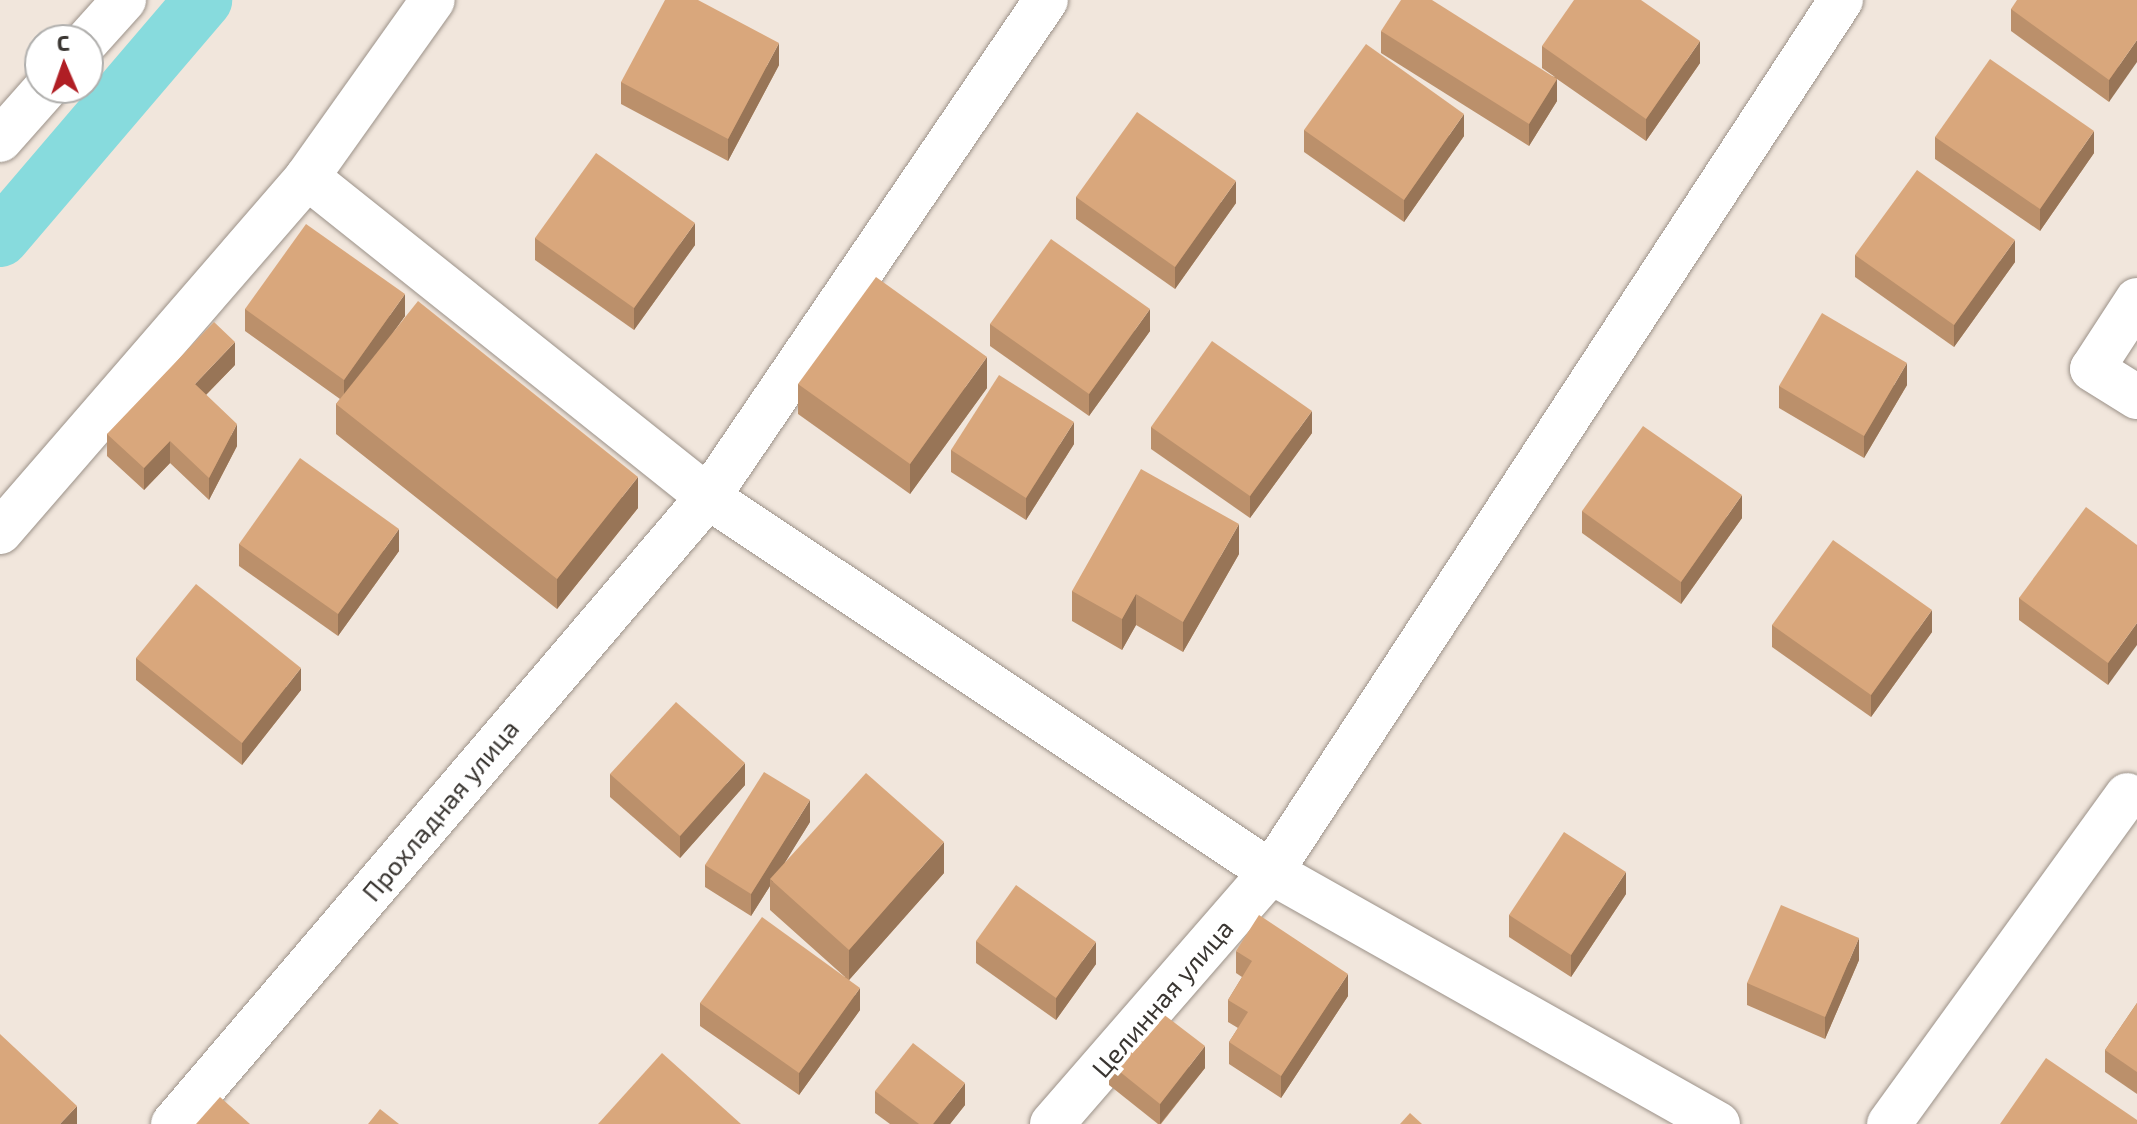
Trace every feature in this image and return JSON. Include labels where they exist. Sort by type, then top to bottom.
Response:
[{"type":"street","points":[[102,24],[124,0]]},
{"type":"street","points":[[0,532],[307,177],[433,0]]},
{"type":"street","name":"Прохладная улица","points":[[173,1124],[708,497],[1046,0]]},
{"type":"street","name":"Целинная улица","points":[[1052,1124],[1271,872],[1841,0]]},
{"type":"street","points":[[0,140],[32,104]]},
{"type":"street","points":[[307,177],[708,497],[1271,872],[1718,1124]]},
{"type":"street","points":[[2137,300],[2092,369],[2137,397]]},
{"type":"street","points":[[1889,1124],[2127,795]]},
{"type":"building","points":[[665,0],[698,0],[779,43],[728,139],[621,82]]},
{"type":"building","points":[[1401,0],[1432,0],[1557,79],[1529,124],[1381,31]]},
{"type":"building","points":[[1574,0],[1641,0],[1700,41],[1646,119],[1542,46]]},
{"type":"building","points":[[2017,0],[2137,0],[2137,40],[2109,80],[2011,9]]},
{"type":"building","points":[[1366,44],[1464,114],[1404,200],[1304,130]]},
{"type":"building","points":[[1990,59],[2094,131],[2040,209],[1935,137]]},
{"type":"building","points":[[1137,112],[1236,181],[1175,267],[1076,197]]},
{"type":"building","points":[[596,153],[695,223],[634,308],[535,238]]},
{"type":"building","points":[[1917,170],[2015,240],[1954,325],[1855,255]]},
{"type":"building","points":[[306,224],[405,294],[344,380],[245,309]]},
{"type":"building","points":[[1051,239],[1150,309],[1089,394],[990,324]]},
{"type":"building","points":[[876,277],[987,357],[910,464],[798,384]]},
{"type":"building","points":[[418,301],[638,477],[557,579],[336,404]]},
{"type":"building","points":[[1822,313],[1907,363],[1864,436],[1779,386]]},
{"type":"building","points":[[214,322],[235,342],[195,384],[237,424],[209,478],[170,441],[144,468],[107,434]]},
{"type":"building","points":[[1212,341],[1312,411],[1250,496],[1151,427]]},
{"type":"building","points":[[999,375],[1074,422],[1026,498],[951,450]]},
{"type":"building","points":[[1643,426],[1742,495],[1681,582],[1582,511]]},
{"type":"building","points":[[300,458],[399,529],[338,614],[239,544]]},
{"type":"building","points":[[1141,469],[1239,524],[1183,622],[1136,594],[1122,619],[1072,591]]},
{"type":"building","points":[[2086,507],[2137,545],[2137,623],[2108,663],[2019,598]]},
{"type":"building","points":[[1833,540],[1932,610],[1871,695],[1772,625]]},
{"type":"building","points":[[196,584],[301,668],[242,743],[136,658]]},
{"type":"building","points":[[676,702],[745,763],[680,836],[610,774]]},
{"type":"building","points":[[764,772],[810,800],[751,894],[705,865]]},
{"type":"building","points":[[866,773],[944,842],[849,950],[770,879]]},
{"type":"building","points":[[1564,832],[1626,872],[1571,955],[1509,915]]},
{"type":"building","points":[[1016,885],[1096,942],[1056,998],[976,941]]},
{"type":"building","points":[[1781,905],[1859,938],[1825,1017],[1747,983]]},
{"type":"building","points":[[1259,915],[1348,974],[1281,1076],[1229,1042],[1248,1012],[1228,1000],[1252,961],[1236,951]]},
{"type":"building","points":[[762,917],[860,988],[799,1073],[700,1003]]},
{"type":"building","points":[[2137,1003],[2137,1072],[2105,1050]]},
{"type":"building","points":[[1154,1007],[1205,1046],[1160,1104],[1109,1063]]},
{"type":"building","points":[[0,1034],[77,1106],[60,1124],[0,1124]]},
{"type":"building","points":[[913,1043],[965,1083],[933,1124],[919,1124],[875,1091]]},
{"type":"building","points":[[662,1053],[741,1124],[598,1124]]},
{"type":"building","points":[[2046,1058],[2137,1120],[2137,1124],[2000,1124]]},
{"type":"building","points":[[220,1097],[250,1124],[196,1124]]},
{"type":"building","points":[[380,1109],[399,1124],[368,1124]]},
{"type":"building","points":[[1410,1113],[1422,1124],[1400,1124]]},
{"type":"waterway","points":[[0,238],[203,0]]}]
